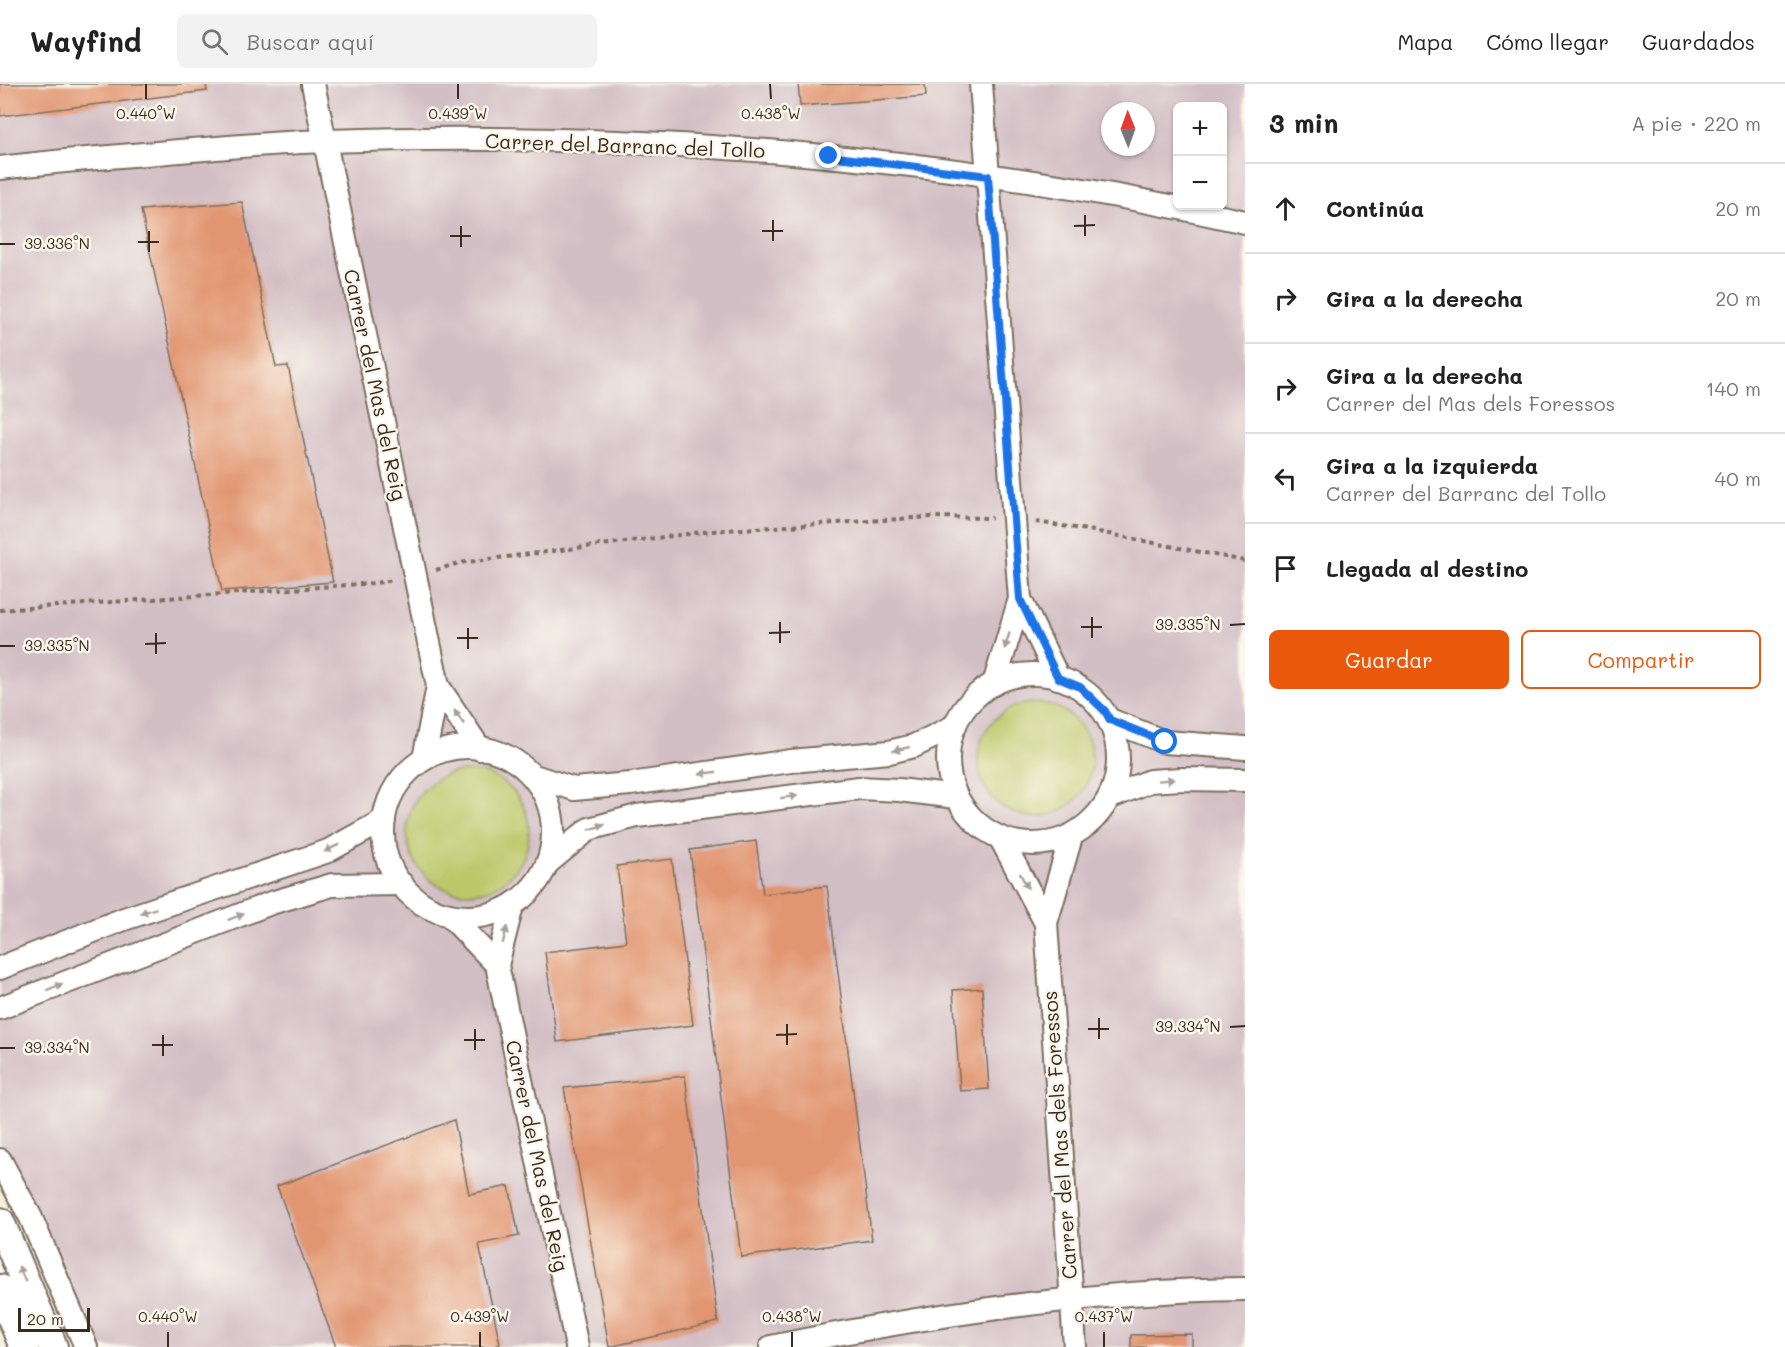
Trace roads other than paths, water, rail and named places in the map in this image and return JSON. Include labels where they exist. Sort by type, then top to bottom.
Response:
[{"type":"street","name":"Carrer del Mas del Reig","points":[[313,84],[438,686],[480,749]]},
{"type":"street","points":[[981,84],[1020,599],[994,684]]},
{"type":"street","name":"Carrer del Barranc del Tollo","points":[[0,168],[324,141],[516,139],[680,146],[829,156],[988,176],[1245,222]]},
{"type":"street","points":[[1020,599],[1058,678]]},
{"type":"street","points":[[1049,675],[1058,678],[1080,687],[1105,711],[1116,733],[1119,769],[1111,797],[1098,816],[1071,837],[1030,845],[1001,839],[974,822],[956,797],[948,772],[950,737],[961,712],[982,691],[994,684],[1009,677],[1049,675]]},
{"type":"street","name":"Carrer del Mas del Reig","points":[[424,759],[438,686]]},
{"type":"street","points":[[1110,720],[1165,742],[1245,748]]},
{"type":"street","points":[[534,776],[574,789],[630,784],[791,761],[889,752],[914,746],[955,726]]},
{"type":"street","points":[[468,746],[480,749],[510,757],[534,776],[547,796],[555,827],[550,861],[538,883],[512,906],[478,918],[440,914],[413,899],[388,865],[382,843],[384,809],[401,778],[414,765],[440,750],[468,746]]},
{"type":"street","points":[[1111,797],[1150,781],[1245,780]]},
{"type":"street","points":[[550,861],[588,829],[637,816],[859,788],[956,797]]},
{"type":"street","points":[[0,968],[124,919],[328,851],[384,820]]},
{"type":"street","name":"Carrer del Mas dels Foressos","points":[[1071,837],[1046,923],[1075,1347]]},
{"type":"street","name":"Carrer del Mas dels Foressos","points":[[1001,839],[1046,923]]},
{"type":"street","points":[[0,1008],[272,903],[332,885],[402,884]]},
{"type":"street","name":"Carrer del Mas del Reig","points":[[512,906],[497,965],[577,1347]]},
{"type":"street","points":[[449,915],[497,965]]},
{"type":"street","points":[[0,1160],[31,1218],[86,1347]]},
{"type":"street","points":[[0,1222],[53,1347]]},
{"type":"street","points":[[0,1289],[24,1347]]},
{"type":"street","points":[[771,1347],[929,1318],[1071,1299],[1194,1290],[1245,1289]]}]
